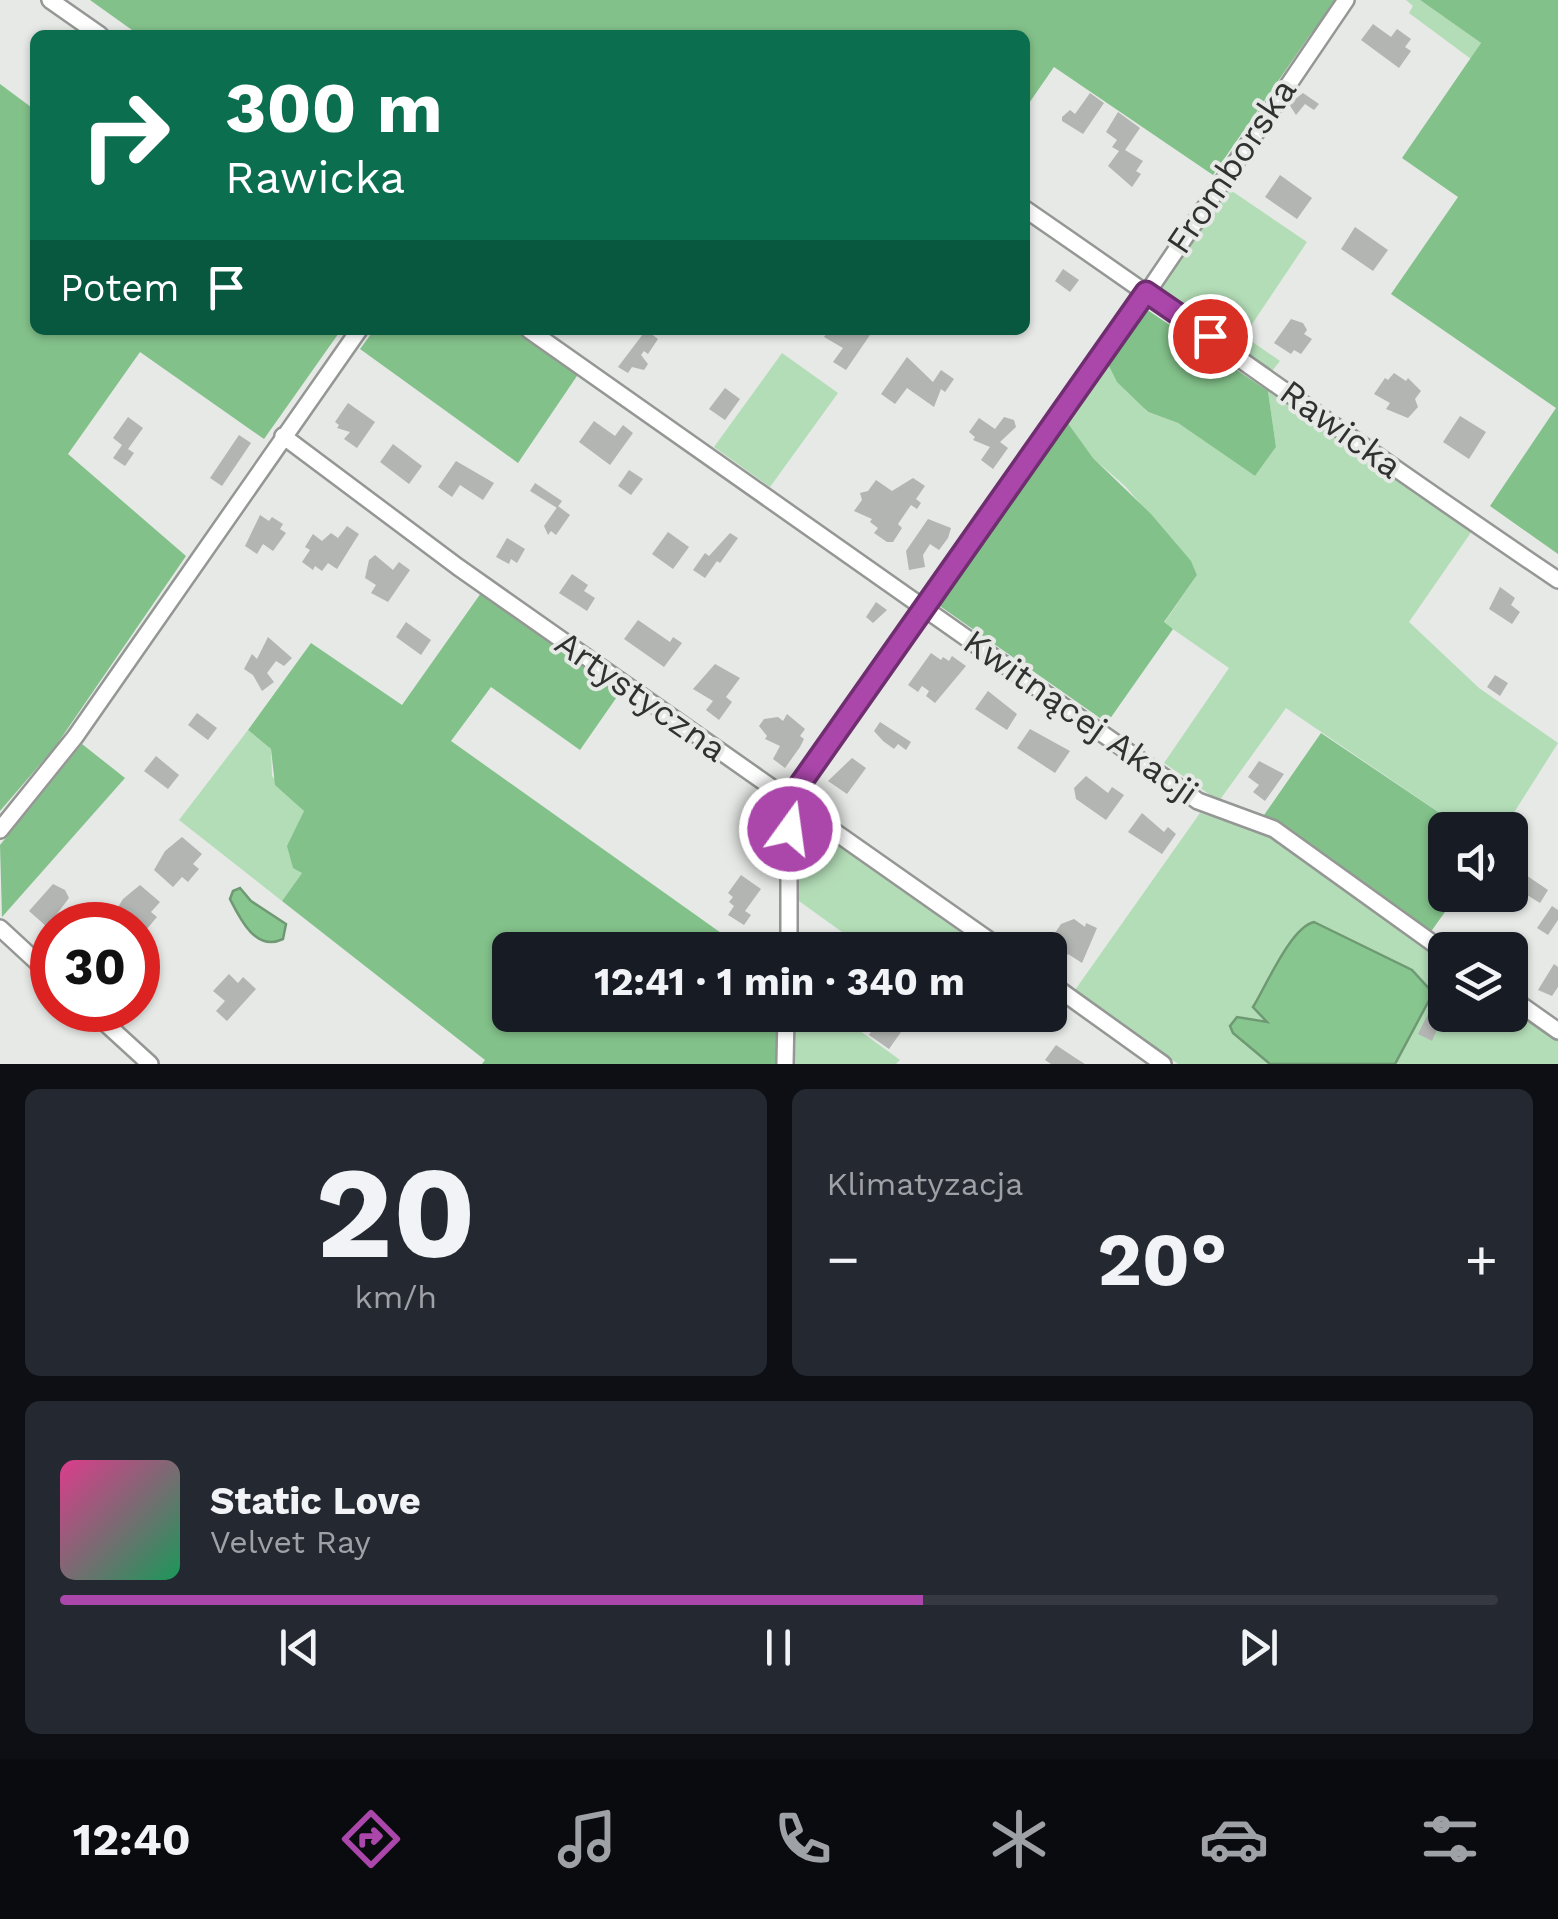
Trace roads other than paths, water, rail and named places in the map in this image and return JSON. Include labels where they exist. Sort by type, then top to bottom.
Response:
[{"type":"street","points":[[50,0],[93,30]]},
{"type":"street","name":"Fromborska","points":[[789,800],[1346,0]]},
{"type":"street","name":"Rawicka","points":[[1030,213],[1274,380],[1374,456],[1558,580]]},
{"type":"street","points":[[0,830],[75,737],[355,335]]},
{"type":"street","name":"Kwitnącej Akacji","points":[[536,335],[1198,801],[1274,829],[1428,940]]},
{"type":"street","name":"Artystyczna","points":[[283,436],[458,567],[976,932]]},
{"type":"street","points":[[789,800],[789,932]]},
{"type":"street","points":[[0,928],[30,956]]},
{"type":"street","points":[[1067,995],[1163,1064]]},
{"type":"street","points":[[1528,1010],[1558,1031]]},
{"type":"street","points":[[115,1032],[150,1064]]},
{"type":"street","points":[[784,1064],[785,1032]]}]
